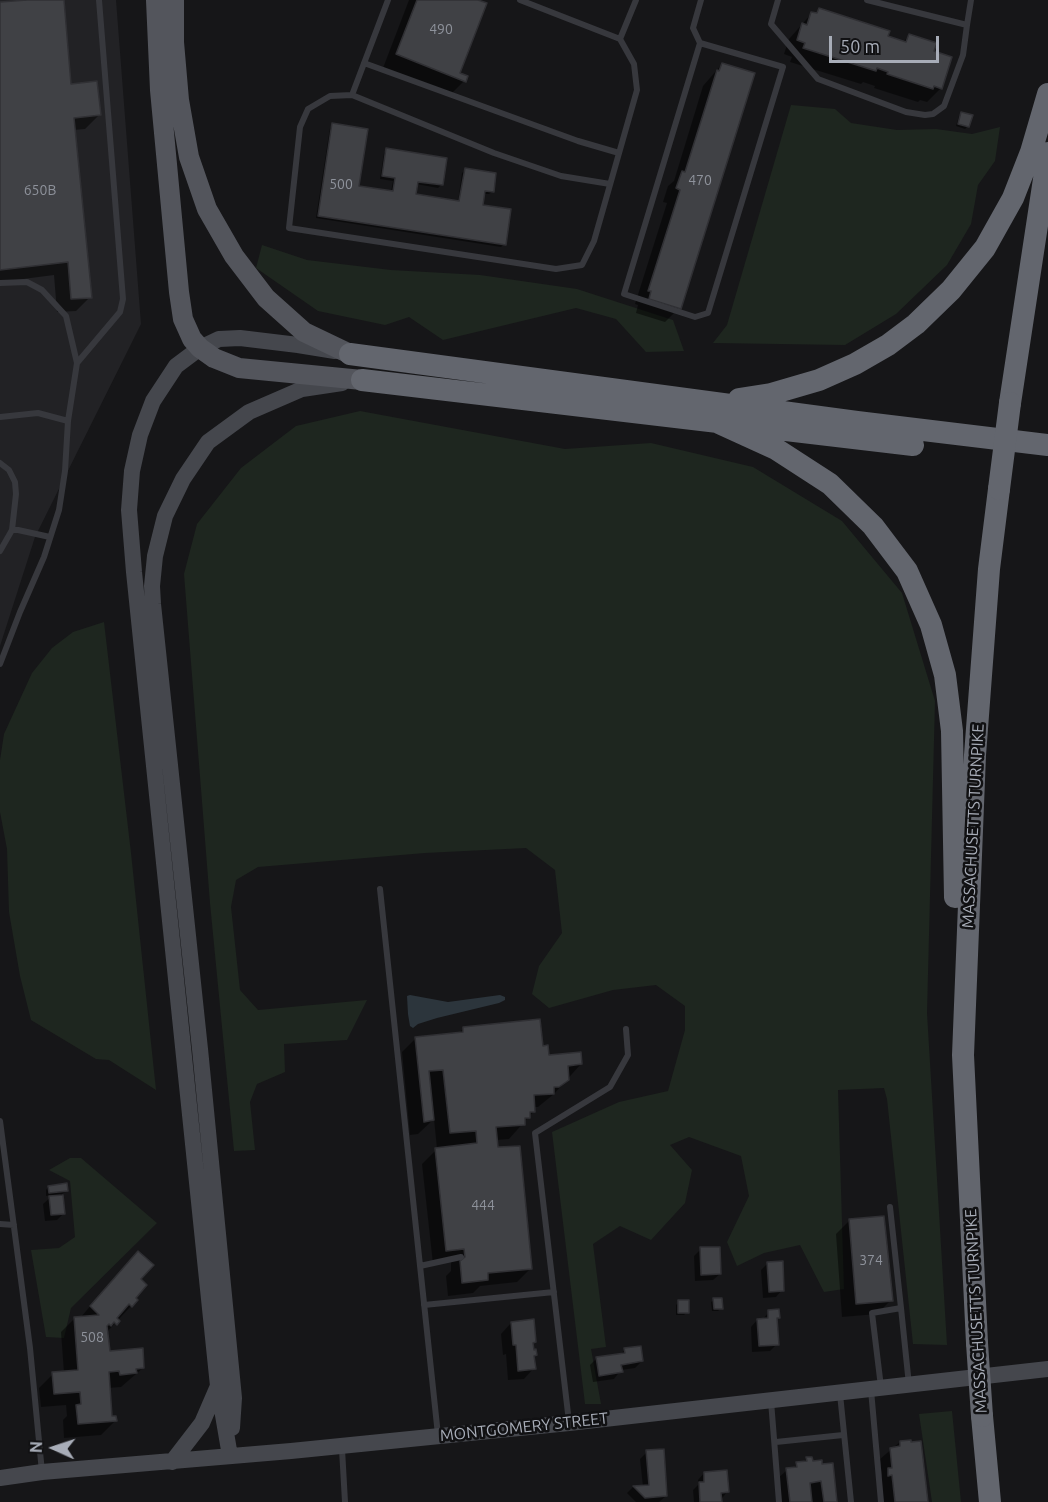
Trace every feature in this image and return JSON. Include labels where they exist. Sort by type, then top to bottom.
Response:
[{"type":"highway","points":[[717,413],[819,380],[855,364],[888,345],[916,324],[951,290],[985,249],[1017,189],[1031,152],[1048,94]]},
{"type":"highway","name":"MASSACHUSETTS TURNPIKE","points":[[990,1502],[977,1343],[963,1056],[975,755],[989,569],[1010,403],[1048,153]]},
{"type":"highway","points":[[350,354],[717,413],[1048,461]]},
{"type":"highway","points":[[362,380],[1048,445]]},
{"type":"highway","points":[[717,413],[830,484],[873,526],[907,571],[931,626],[945,675],[952,731],[955,916],[963,1056]]},
{"type":"main road","points":[[156,0],[160,90],[178,292],[183,319],[192,339],[214,358],[239,368],[362,380]]},
{"type":"main road","points":[[174,0],[174,42],[179,100],[189,157],[207,209],[234,256],[266,298],[304,332],[350,354]]},
{"type":"main road","points":[[230,1456],[218,1386],[129,510],[132,471],[140,435],[153,401],[176,366],[200,348],[219,339],[240,338],[350,354]]},
{"type":"main road","points":[[230,1456],[234,1398],[153,604],[155,556],[165,516],[183,479],[208,442],[249,412],[302,389],[362,380]]},
{"type":"main road","name":"MONTGOMERY STREET","points":[[0,1478],[42,1472],[172,1462],[569,1423],[1048,1369]]},
{"type":"main road","points":[[172,1462],[202,1423],[218,1386]]},
{"type":"lane","points":[[76,363],[120,312],[123,299],[99,0]]},
{"type":"lane","points":[[351,95],[388,0]]},
{"type":"lane","points":[[520,0],[620,39],[634,64],[638,90],[594,241],[582,265],[556,269],[290,228],[300,127],[308,109],[330,96],[351,95],[494,153],[561,176],[610,184]]},
{"type":"lane","points":[[620,39],[636,0]]},
{"type":"lane","points":[[700,44],[783,67],[708,314],[695,317],[624,294],[700,44],[693,28],[701,0]]},
{"type":"lane","points":[[778,0],[771,24],[818,79],[906,112],[925,116],[933,114],[944,106],[963,55],[971,0]]},
{"type":"lane","points":[[867,0],[967,25]]},
{"type":"lane","points":[[364,63],[578,141],[619,153]]},
{"type":"lane","points":[[0,283],[27,282],[42,290],[66,316],[76,363],[59,510],[44,557],[0,664]]},
{"type":"lane","points":[[0,417],[38,413],[68,421]]},
{"type":"lane","points":[[0,463],[9,470],[15,482],[16,494],[12,530],[0,551]]},
{"type":"lane","points":[[12,530],[50,537]]},
{"type":"lane","points":[[380,889],[438,1436]]},
{"type":"lane","points":[[569,1423],[536,1133],[610,1087],[628,1055],[626,1029]]},
{"type":"lane","points":[[0,1121],[30,1348],[42,1472]]},
{"type":"lane","points":[[890,1207],[910,1385]]},
{"type":"lane","points":[[0,1224],[14,1225]]},
{"type":"lane","points":[[420,1266],[461,1257]]},
{"type":"lane","points":[[424,1305],[554,1292]]},
{"type":"lane","points":[[881,1502],[872,1313],[901,1308]]},
{"type":"lane","points":[[840,1393],[851,1502]]},
{"type":"lane","points":[[771,1401],[779,1502]]},
{"type":"lane","points":[[776,1443],[843,1435]]},
{"type":"lane","points":[[342,1446],[345,1502]]},
{"type":"shaded area","points":[[0,0],[116,0],[141,324],[35,537],[0,646]]},
{"type":"shaded area","points":[[791,105],[835,109],[851,123],[897,130],[936,129],[972,134],[1000,127],[995,161],[978,185],[971,224],[947,265],[896,314],[845,345],[713,343],[727,325]]},
{"type":"shaded area","points":[[262,245],[307,260],[391,270],[480,275],[577,289],[673,320],[684,351],[646,352],[616,319],[576,308],[443,340],[409,317],[385,325],[318,311],[256,268]]},
{"type":"shaded area","points":[[360,411],[565,449],[651,443],[753,467],[842,521],[902,593],[935,701],[927,1013],[947,1345],[913,1344],[884,1088],[838,1090],[844,1289],[824,1292],[800,1245],[764,1253],[737,1266],[727,1242],[749,1196],[741,1156],[689,1137],[670,1145],[692,1170],[685,1203],[651,1240],[620,1226],[593,1244],[606,1347],[591,1349],[601,1404],[585,1404],[552,1132],[619,1102],[668,1091],[685,1030],[685,1006],[656,985],[613,990],[549,1008],[532,994],[539,966],[562,933],[555,870],[526,848],[425,853],[258,867],[236,880],[231,907],[240,990],[258,1010],[367,1000],[347,1040],[284,1044],[285,1072],[257,1084],[250,1102],[255,1150],[234,1151],[210,903],[184,574],[197,524],[241,468],[296,426]]},
{"type":"shaded area","points":[[104,622],[156,1090],[109,1060],[96,1059],[31,1020],[20,976],[9,912],[7,849],[0,812],[0,760],[4,734],[32,673],[52,648],[73,632]]},
{"type":"shaded area","points":[[500,995],[505,997],[505,1000],[437,1018],[413,1028],[410,1026],[408,1014],[407,996],[448,1002]]},
{"type":"shaded area","points":[[70,1158],[81,1158],[157,1223],[71,1308],[64,1338],[46,1337],[31,1250],[59,1248],[75,1237],[70,1181],[49,1170]]},
{"type":"shaded area","points":[[952,1411],[961,1502],[932,1502],[919,1414]]},
{"type":"building","points":[[64,0],[71,84],[97,81],[101,115],[74,118],[92,298],[71,299],[68,262],[0,270],[0,2]]},
{"type":"building","points":[[417,0],[478,0],[487,3],[460,73],[468,76],[466,82],[396,54]]},
{"type":"building","points":[[819,8],[890,31],[888,36],[906,42],[909,34],[937,43],[934,51],[952,57],[942,89],[934,86],[933,89],[887,74],[888,72],[877,68],[876,71],[803,48],[805,43],[797,40],[802,23],[807,25],[811,12],[817,13]]},
{"type":"building","points":[[722,63],[755,73],[681,309],[649,299],[651,291],[648,291],[680,190],[676,188],[682,171],[685,172],[717,70],[719,71]]},
{"type":"building","points":[[961,112],[973,115],[969,127],[958,124]]},
{"type":"building","points":[[332,123],[368,129],[359,186],[393,191],[395,178],[382,176],[386,148],[447,158],[443,185],[418,182],[416,194],[459,201],[465,168],[496,173],[494,192],[485,191],[483,205],[511,209],[506,245],[318,216]]},
{"type":"building","points":[[540,1019],[543,1046],[548,1045],[549,1055],[581,1052],[582,1064],[568,1066],[569,1080],[559,1087],[554,1087],[554,1094],[534,1095],[535,1112],[530,1112],[530,1118],[525,1118],[525,1125],[496,1127],[498,1147],[520,1146],[532,1269],[488,1273],[488,1280],[462,1283],[460,1261],[465,1257],[464,1249],[446,1251],[435,1148],[477,1143],[476,1131],[450,1133],[443,1070],[429,1071],[434,1120],[424,1122],[415,1037],[463,1032],[463,1027]]},
{"type":"building","points":[[67,1183],[68,1191],[49,1193],[48,1186]]},
{"type":"building","points":[[63,1195],[65,1214],[51,1215],[49,1196]]},
{"type":"building","points":[[884,1216],[893,1301],[856,1304],[849,1219]]},
{"type":"building","points":[[700,1247],[720,1247],[721,1274],[701,1275]]},
{"type":"building","points":[[138,1251],[154,1265],[141,1279],[147,1285],[132,1307],[129,1304],[117,1318],[120,1321],[117,1325],[114,1322],[111,1326],[109,1324],[107,1326],[110,1351],[143,1348],[144,1368],[136,1369],[137,1373],[120,1375],[119,1371],[109,1372],[112,1416],[116,1416],[117,1421],[78,1424],[76,1405],[81,1404],[80,1392],[54,1394],[52,1372],[78,1370],[74,1317],[99,1315],[90,1306]]},
{"type":"building","points":[[783,1261],[784,1291],[769,1292],[767,1262]]},
{"type":"building","points":[[713,1298],[722,1298],[723,1309],[714,1309]]},
{"type":"building","points":[[678,1300],[689,1300],[689,1313],[678,1313]]},
{"type":"building","points":[[779,1309],[780,1318],[777,1318],[779,1345],[759,1346],[757,1319],[768,1318],[768,1310]]},
{"type":"building","points":[[534,1319],[536,1342],[533,1343],[537,1355],[534,1356],[536,1369],[518,1371],[511,1322]]},
{"type":"building","points":[[641,1346],[643,1361],[621,1365],[623,1372],[599,1376],[596,1357],[625,1353],[624,1348]]},
{"type":"building","points":[[911,1440],[911,1442],[921,1441],[928,1502],[895,1502],[892,1475],[888,1476],[888,1468],[892,1468],[890,1448],[900,1446],[900,1441]]},
{"type":"building","points":[[664,1449],[667,1496],[645,1498],[633,1486],[649,1485],[646,1450]]},
{"type":"building","points":[[806,1457],[812,1457],[813,1461],[822,1460],[822,1464],[833,1463],[837,1502],[824,1502],[821,1481],[810,1483],[812,1502],[790,1502],[786,1468],[797,1467],[796,1462],[807,1461]]},
{"type":"building","points":[[727,1470],[729,1492],[721,1493],[722,1502],[700,1502],[699,1482],[704,1482],[704,1472]]}]
